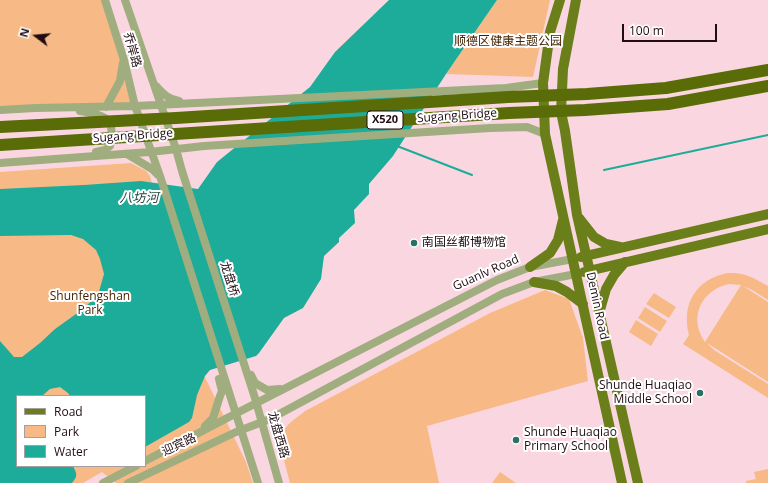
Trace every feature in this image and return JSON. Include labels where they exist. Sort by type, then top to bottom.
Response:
[{"type":"highway","name":"Sugang Bridge","points":[[0,127],[176,118],[508,97],[587,94],[666,88],[768,70]]},
{"type":"highway","name":"Sugang Bridge","points":[[0,145],[469,115],[586,110],[653,105],[768,86]]},
{"type":"main road","name":"Demin Road","points":[[560,0],[550,32],[543,83],[545,134],[622,483]]},
{"type":"main road","points":[[576,0],[563,69],[561,112],[577,215],[638,483]]},
{"type":"main road","name":"Guanlv Road","points":[[573,259],[768,214]]},
{"type":"main road","points":[[577,215],[594,236],[606,244],[622,248]]},
{"type":"main road","points":[[530,267],[550,253],[558,240],[564,218]]},
{"type":"main road","points":[[576,274],[768,230]]},
{"type":"main road","points":[[599,312],[606,289],[614,275],[625,262]]},
{"type":"main road","points":[[534,282],[556,286],[583,304]]},
{"type":"street","name":"乔岸路","points":[[105,0],[124,60],[135,106],[150,152],[160,176]]},
{"type":"street","name":"乔岸路","points":[[125,0],[176,150]]},
{"type":"street","points":[[106,107],[120,81],[124,60]]},
{"type":"street","points":[[153,82],[163,95],[174,100],[190,103]]},
{"type":"street","points":[[1,110],[161,105],[492,89],[543,83]]},
{"type":"street","points":[[61,108],[90,113],[106,118],[112,127],[110,146],[105,150],[78,154],[66,158]]},
{"type":"street","points":[[0,163],[176,150],[204,146],[490,128],[527,127],[545,134]]},
{"type":"street","name":"龙盘桥","points":[[176,150],[254,394]]},
{"type":"street","points":[[127,154],[152,169],[160,176],[258,483]]},
{"type":"street","name":"Guanlv Road","points":[[146,460],[496,280],[530,267],[573,259]]},
{"type":"street","points":[[241,430],[270,419],[502,294],[534,282],[576,274]]},
{"type":"street","points":[[200,432],[213,418],[222,391],[215,350]]},
{"type":"street","points":[[241,354],[255,383],[266,390],[284,389]]},
{"type":"street","name":"龙盘西路","points":[[254,394],[279,483]]},
{"type":"street","name":"迎宾路","points":[[128,483],[241,430]]},
{"type":"street","points":[[102,483],[134,467]]},
{"type":"green space","points":[[0,0],[103,0],[135,106],[0,108]]},
{"type":"green space","name":"顺德区健康主题公园","points":[[497,0],[550,0],[533,77],[446,74]]},
{"type":"green space","name":"Shunfengshan Park","points":[[131,163],[146,171],[150,176],[201,369],[246,462],[253,483],[116,483],[102,472],[83,483],[0,483],[0,172]]},
{"type":"green space","points":[[728,273],[739,273],[754,278],[768,286],[768,300],[743,286],[768,302],[768,382],[707,343],[714,350],[768,384],[768,398],[683,344],[689,335],[687,313],[689,303],[699,287],[717,276]],"holes":[[[729,284],[741,285],[705,342],[700,333],[698,324],[700,306],[711,292],[719,287]]]},
{"type":"green space","points":[[545,290],[569,299],[583,338],[588,381],[427,426],[439,483],[290,483],[282,449],[282,435],[288,424],[305,411],[490,313]]},
{"type":"green space","points":[[654,293],[676,307],[669,318],[646,304]]},
{"type":"green space","points":[[645,307],[667,321],[660,332],[638,318]]},
{"type":"green space","points":[[636,320],[658,334],[651,346],[629,332]]},
{"type":"green space","points":[[768,469],[768,483],[746,483],[746,481],[756,479],[754,472]]},
{"type":"green space","points":[[500,472],[516,483],[492,483]]},
{"type":"water","name":"八坊河","points":[[389,0],[497,0],[446,74],[393,156],[369,184],[369,194],[354,210],[355,223],[339,238],[339,242],[324,256],[321,279],[303,308],[284,318],[256,356],[210,370],[205,376],[197,395],[192,418],[189,422],[146,446],[146,395],[69,395],[60,387],[50,389],[43,395],[16,395],[16,467],[73,467],[76,477],[72,483],[0,483],[0,341],[14,357],[22,357],[55,329],[83,309],[98,295],[104,274],[96,250],[83,239],[71,235],[0,236],[0,189],[141,181],[198,189],[217,162],[310,87],[335,52]]},
{"type":"waterway","points":[[604,170],[768,135]]},
{"type":"waterway","points":[[397,146],[472,175]]},
{"type":"place","name":"南国丝都博物馆","points":[[414,243]]},
{"type":"place","name":"Shunde Huaqiao Middle School","points":[[700,393]]},
{"type":"place","name":"Shunde Huaqiao Primary School","points":[[516,440]]}]
